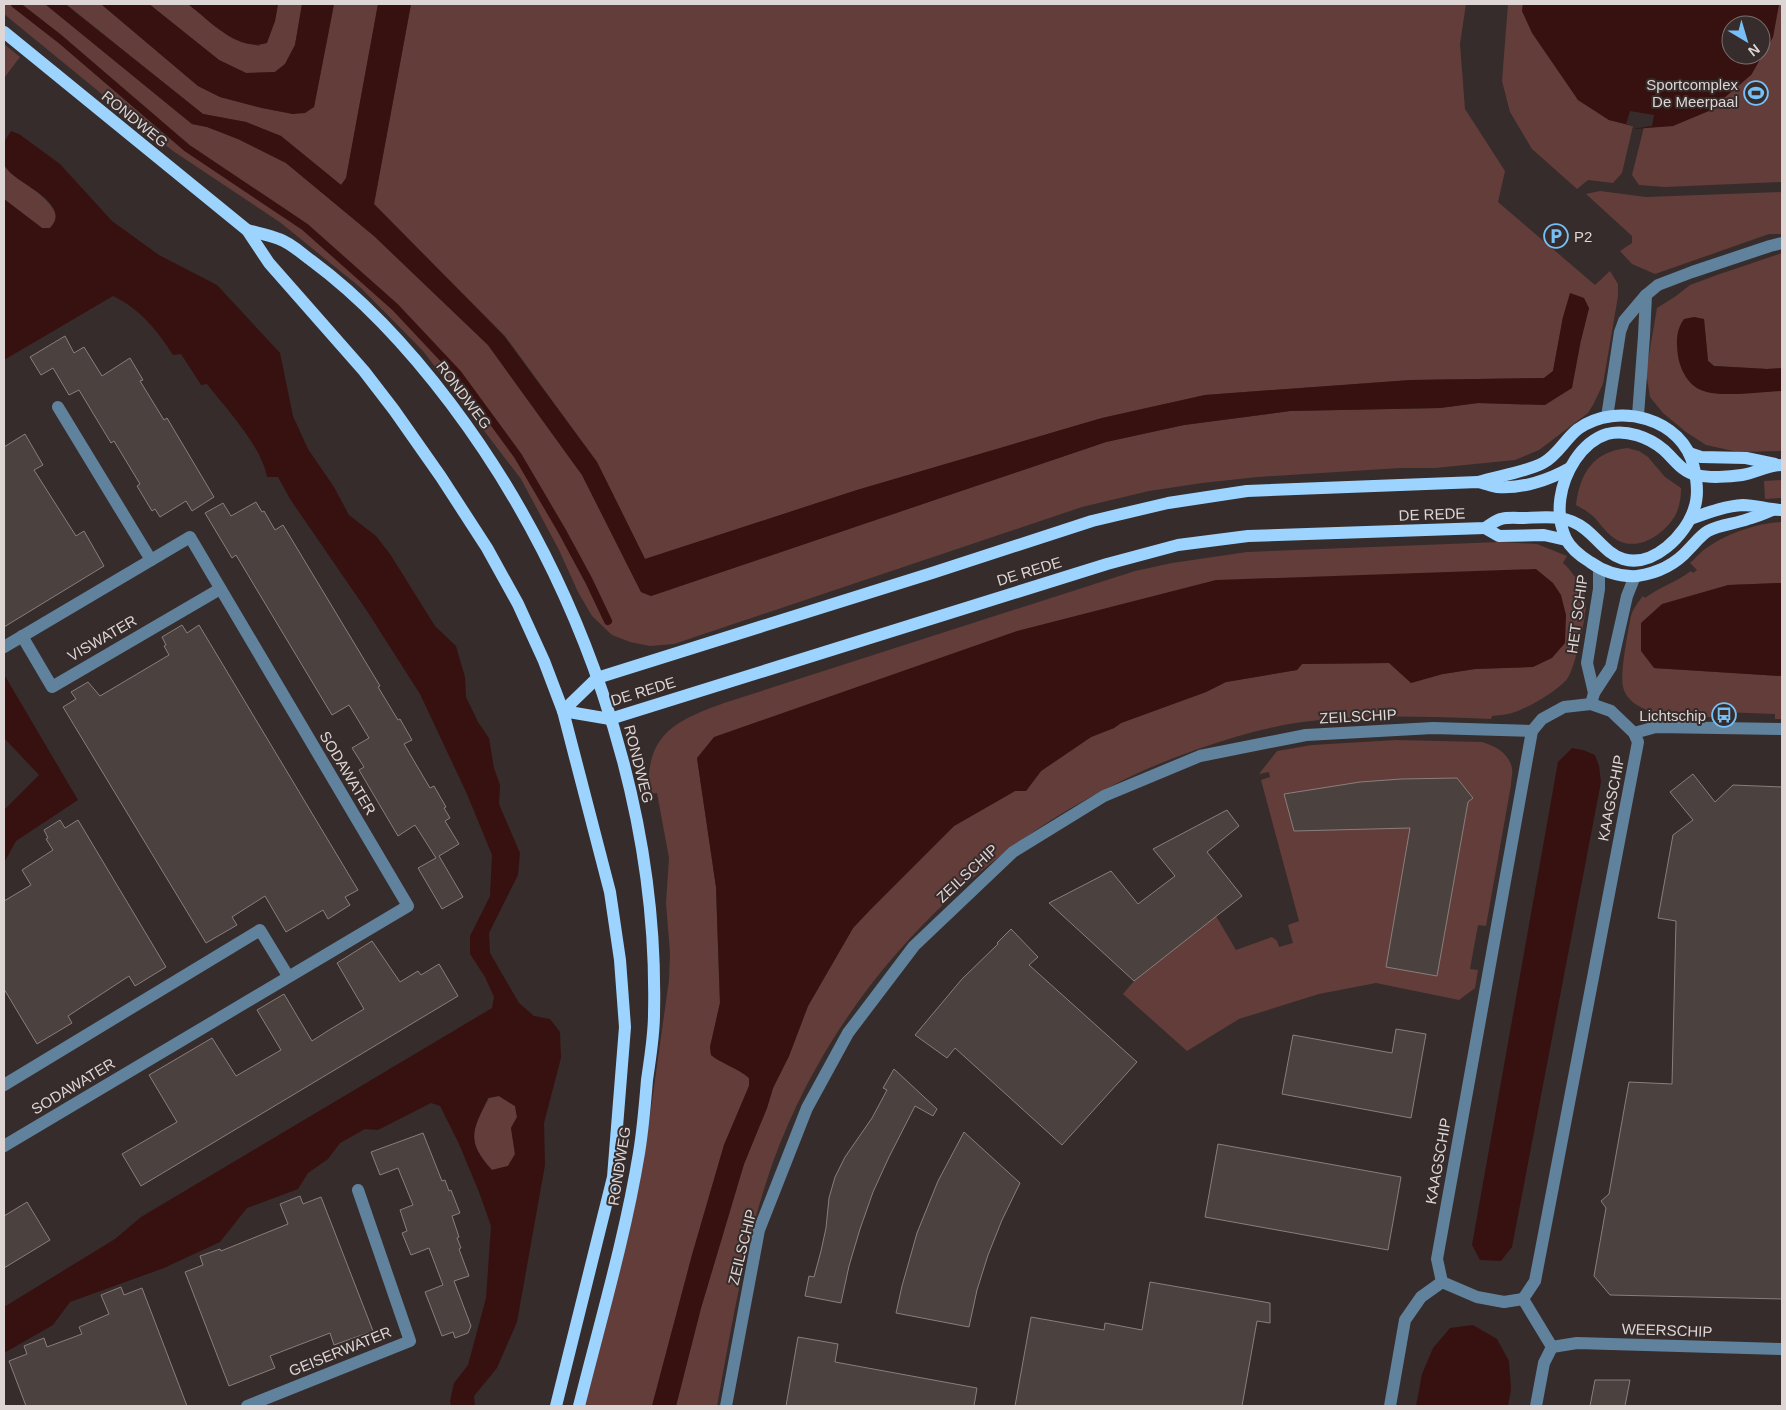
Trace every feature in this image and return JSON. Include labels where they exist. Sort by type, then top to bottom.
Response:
[{"type":"main road","name":"RONDWEG","points":[[4,32],[247,230],[269,263],[330,331],[382,394],[461,506],[518,604],[563,711],[610,892],[620,960],[625,1027],[613,1176],[556,1406]]},
{"type":"main road","name":"RONDWEG","points":[[247,230],[282,239],[321,268],[355,297],[416,359],[469,429],[501,476],[548,561],[570,609],[610,719],[628,786],[646,878],[654,968],[654,1017],[640,1149],[627,1216],[579,1406]]},
{"type":"main road","points":[[1560,517],[1573,521],[1585,529],[1612,553],[1624,559],[1641,560],[1662,552],[1673,542],[1690,519],[1695,507],[1696,475],[1689,453],[1678,438],[1664,426],[1638,416],[1607,417],[1606,434]]},
{"type":"main road","name":"DE REDE","points":[[563,711],[596,678],[1092,521],[1168,503],[1247,492],[1478,482],[1542,464],[1553,457],[1578,429],[1607,417]]},
{"type":"main road","points":[[1778,510],[1747,520],[1723,524],[1706,532],[1683,557],[1670,566],[1635,576],[1617,575],[1599,569],[1580,555],[1566,540],[1560,517],[1560,500],[1562,484],[1578,455],[1591,442],[1606,434],[1621,432],[1651,441],[1663,450],[1674,463],[1696,475],[1742,475],[1780,465]]},
{"type":"main road","points":[[1689,453],[1702,457],[1746,458],[1780,465]]},
{"type":"main road","name":"DE REDE","points":[[1478,482],[1498,487],[1522,485],[1553,478],[1570,468]]},
{"type":"main road","points":[[1690,519],[1717,510],[1744,505],[1778,510]]},
{"type":"main road","name":"DE REDE","points":[[563,711],[610,719],[1107,564],[1178,545],[1248,536],[1485,528],[1502,519],[1560,517]]},
{"type":"main road","name":"DE REDE","points":[[1485,528],[1499,536],[1544,535],[1566,540]]},
{"type":"main road","points":[[1635,576],[1641,560]]},
{"type":"street","points":[[1607,417],[1620,332],[1624,320],[1646,295],[1658,285],[1692,272],[1782,243]]},
{"type":"street","points":[[1638,416],[1646,295]]},
{"type":"street","points":[[4,647],[151,560],[58,406]]},
{"type":"street","name":"SODAWATER","points":[[4,1146],[408,906],[190,537],[151,560]]},
{"type":"street","name":"HET SCHIP","points":[[1592,699],[1587,663],[1599,589],[1599,569]]},
{"type":"street","points":[[1532,731],[1542,719],[1564,707],[1592,699],[1611,667],[1627,596],[1635,576]]},
{"type":"street","name":"VISWATER","points":[[22,636],[52,687],[220,589]]},
{"type":"street","points":[[1592,699],[1611,711],[1634,732],[1656,727],[1782,729]]},
{"type":"street","name":"ZEILSCHIP","points":[[726,1406],[759,1230],[807,1108],[848,1033],[914,946],[1013,852],[1104,796],[1200,756],[1306,735],[1432,728],[1532,731]]},
{"type":"street","name":"KAAGSCHIP","points":[[1442,1282],[1437,1259],[1532,731]]},
{"type":"street","name":"KAAGSCHIP","points":[[1523,1299],[1535,1281],[1638,742],[1634,732]]},
{"type":"street","points":[[4,1085],[260,930],[288,976]]},
{"type":"street","name":"GEISERWATER","points":[[247,1406],[410,1341],[358,1190]]},
{"type":"street","points":[[1390,1406],[1405,1320],[1421,1297],[1442,1282],[1477,1297],[1504,1302],[1523,1299],[1552,1347],[1544,1364],[1536,1406]]},
{"type":"street","name":"WEERSCHIP","points":[[1552,1347],[1577,1343],[1782,1349]]},
{"type":"shaded area","points":[[4,4],[45,4],[192,124],[207,127],[238,139],[286,163],[374,236],[488,345],[582,475],[641,592],[651,596],[1106,442],[1184,425],[1290,411],[1440,408],[1478,403],[1545,405],[1581,340],[1589,308],[1563,317],[1553,371],[1544,378],[1411,380],[1205,395],[1102,418],[857,490],[645,559],[597,462],[505,336],[374,204],[411,4],[1466,4],[1460,44],[1465,109],[1505,171],[1498,202],[1595,285],[1610,271],[1618,284],[1618,296],[1603,384],[1588,413],[1539,450],[1515,460],[1435,468],[1400,468],[1258,477],[1149,491],[1082,507],[674,644],[650,646],[630,642],[612,635],[592,616],[521,479],[423,351],[361,288],[281,223],[173,151],[136,122],[4,14]]},
{"type":"shaded area","points":[[45,4],[65,4],[203,114],[246,122],[281,136],[341,185],[346,178],[378,4],[411,4],[374,204],[504,336],[597,462],[645,559],[857,490],[1102,418],[1205,395],[1411,380],[1544,378],[1553,371],[1563,317],[1570,293],[1584,298],[1589,308],[1572,388],[1545,405],[1478,403],[1440,408],[1290,411],[1184,425],[1106,442],[651,596],[641,592],[582,475],[488,345],[374,236],[286,163],[238,139],[207,127],[192,124]]},
{"type":"shaded area","points":[[66,4],[101,4],[198,86],[220,97],[293,114],[314,107],[334,4],[378,4],[346,179],[341,185],[281,136],[246,122],[203,114]]},
{"type":"shaded area","points":[[101,4],[149,4],[219,60],[246,73],[275,72],[285,64],[295,45],[302,4],[334,4],[314,107],[305,113],[293,114],[220,97],[198,86]]},
{"type":"shaded area","points":[[149,4],[188,4],[221,30],[241,42],[259,46],[275,21],[278,4],[302,4],[295,45],[285,64],[275,72],[246,73],[219,60]]},
{"type":"shaded area","points":[[188,4],[278,4],[275,21],[267,43],[256,45],[245,43],[225,33]]},
{"type":"shaded area","points":[[1508,4],[1523,4],[1522,11],[1578,100],[1609,120],[1633,126],[1622,173],[1613,183],[1588,180],[1577,189],[1532,149],[1510,112],[1502,81]]},
{"type":"shaded area","points":[[1523,4],[1779,4],[1771,40],[1771,15],[1721,15],[1721,65],[1757,65],[1751,75],[1709,111],[1673,126],[1633,129],[1633,126],[1609,120],[1578,100],[1532,33],[1522,11]]},
{"type":"shaded area","name":"Sportcomplex De Meerpaal","points":[[1779,4],[1782,4],[1782,182],[1665,187],[1639,185],[1632,175],[1644,127],[1673,126],[1751,75],[1757,65],[1771,65],[1771,40]]},
{"type":"shaded area","points":[[4,44],[20,57],[4,78]]},
{"type":"shaded area","points":[[11,131],[19,134],[60,164],[112,221],[159,255],[217,285],[280,353],[293,416],[308,449],[334,487],[349,515],[376,536],[390,554],[435,626],[456,646],[465,677],[466,697],[478,722],[489,738],[494,768],[500,785],[499,804],[520,853],[518,875],[489,933],[490,953],[519,1003],[534,1016],[550,1019],[560,1032],[561,1058],[544,1123],[545,1165],[517,1322],[497,1368],[474,1396],[475,1406],[451,1406],[450,1401],[454,1383],[468,1365],[486,1298],[491,1226],[459,1144],[440,1106],[431,1103],[378,1130],[365,1129],[340,1143],[328,1159],[308,1173],[298,1189],[247,1208],[220,1242],[164,1268],[70,1302],[53,1325],[4,1353],[4,1307],[115,1239],[141,1217],[492,1008],[494,997],[485,977],[470,954],[470,936],[490,896],[492,855],[467,794],[420,694],[367,611],[290,499],[278,477],[267,477],[264,465],[251,440],[233,416],[207,384],[201,385],[181,354],[173,355],[147,321],[131,307],[113,296],[4,360],[4,199],[42,228],[50,228],[55,218],[54,209],[48,201],[17,178],[4,164],[5,140]],"holes":[[[499,1096],[515,1106],[517,1117],[511,1128],[515,1154],[508,1166],[492,1170],[483,1160],[475,1143],[474,1135],[478,1119],[488,1098]]]},
{"type":"shaded area","points":[[4,164],[52,207],[56,215],[55,223],[50,228],[42,228],[4,199]]},
{"type":"shaded area","points":[[1600,191],[1646,197],[1782,192],[1782,234],[1769,234],[1655,274],[1632,264],[1620,251],[1632,243],[1632,236],[1586,194]]},
{"type":"shaded area","points":[[1782,253],[1782,368],[1714,366],[1708,361],[1704,320],[1694,317],[1701,390],[1719,394],[1782,391],[1782,451],[1738,452],[1706,445],[1686,432],[1663,413],[1650,397],[1646,372],[1657,308],[1690,285]]},
{"type":"shaded area","points":[[1694,317],[1704,319],[1708,361],[1714,366],[1782,368],[1782,391],[1718,394],[1696,388],[1685,376],[1678,356],[1677,341],[1679,327],[1684,319]]},
{"type":"shaded area","points":[[1627,448],[1639,451],[1648,457],[1665,477],[1681,488],[1676,514],[1671,521],[1651,539],[1634,544],[1625,543],[1613,538],[1593,516],[1576,505],[1581,483],[1590,466],[1605,454]]},
{"type":"shaded area","points":[[1782,480],[1782,498],[1765,499],[1764,481]]},
{"type":"shaded area","points":[[1782,522],[1782,583],[1728,585],[1654,668],[1782,676],[1782,719],[1775,719],[1775,714],[1721,712],[1721,717],[1653,717],[1651,711],[1634,703],[1627,696],[1622,681],[1626,641],[1631,616],[1636,606],[1643,596],[1645,598],[1691,571],[1693,573],[1697,570],[1690,563],[1703,550],[1716,542],[1734,533],[1753,527]]},
{"type":"shaded area","points":[[1500,542],[1537,544],[1567,556],[1563,563],[1583,585],[1586,611],[1580,643],[1573,665],[1567,679],[1546,696],[1519,711],[1492,716],[1491,719],[1378,717],[1311,721],[1268,728],[1198,749],[1127,778],[1060,815],[997,858],[939,908],[887,964],[842,1025],[803,1092],[773,1162],[763,1192],[740,1283],[717,1406],[676,1406],[701,1308],[744,1164],[767,1108],[773,1088],[789,1056],[808,1006],[853,928],[954,826],[1015,791],[1026,791],[1041,771],[1091,737],[1114,728],[1121,723],[1206,692],[1226,682],[1297,670],[1302,664],[1389,663],[1443,674],[1475,669],[1533,667],[1566,615],[697,758],[716,887],[720,1003],[710,1047],[711,1055],[749,1078],[749,1086],[724,1145],[692,1255],[652,1406],[584,1406],[645,1151],[669,980],[670,953],[666,903],[669,858],[657,793],[649,794],[649,774],[652,757],[658,744],[667,733],[691,716],[724,703],[1135,571],[1172,563],[1247,552]]},
{"type":"shaded area","points":[[1536,569],[1553,583],[1561,595],[1566,615],[1565,643],[1552,658],[1533,667],[1475,669],[1443,674],[1411,683],[1389,663],[1302,664],[1297,670],[1226,682],[1206,692],[1121,723],[1114,728],[1091,737],[1041,771],[1026,791],[1015,791],[954,826],[853,928],[808,1006],[789,1056],[773,1088],[767,1108],[744,1164],[701,1308],[676,1406],[652,1406],[692,1255],[724,1145],[749,1086],[749,1078],[711,1055],[710,1047],[720,1003],[716,887],[697,758],[714,737],[1017,631],[1216,580]]},
{"type":"shaded area","points":[[1782,583],[1782,676],[1654,668],[1641,651],[1641,623],[1662,604],[1728,585]]},
{"type":"shaded area","points":[[5,676],[78,800],[16,841],[4,863],[4,810],[39,775],[4,738]]},
{"type":"shaded area","points":[[1396,740],[1482,742],[1505,754],[1510,763],[1512,770],[1511,785],[1486,926],[1478,925],[1470,969],[1478,970],[1475,988],[1459,1000],[1376,983],[1319,994],[1239,1019],[1187,1051],[1123,994],[1134,981],[1216,916],[1236,950],[1272,937],[1277,941],[1279,947],[1293,943],[1288,925],[1299,921],[1261,780],[1270,777],[1269,772],[1259,774],[1277,751],[1312,745]]},
{"type":"shaded area","points":[[1572,748],[1595,755],[1599,766],[1601,782],[1512,1247],[1501,1261],[1480,1260],[1472,1245],[1558,762]]},
{"type":"shaded area","points":[[499,1096],[515,1106],[517,1117],[511,1128],[515,1154],[508,1166],[492,1170],[478,1151],[474,1135],[478,1119],[489,1098]]},
{"type":"shaded area","points":[[1473,1325],[1497,1339],[1509,1361],[1511,1390],[1508,1406],[1416,1406],[1422,1374],[1433,1348],[1450,1328]]},
{"type":"pier","points":[[1630,111],[1654,115],[1652,126],[1633,129],[1633,126],[1626,124]]},
{"type":"building","points":[[65,336],[74,353],[84,347],[102,376],[130,358],[143,380],[140,381],[164,420],[167,418],[214,497],[192,511],[186,501],[160,517],[155,509],[152,511],[137,486],[140,484],[114,441],[111,443],[79,390],[69,395],[53,368],[41,375],[30,357]]},
{"type":"building","points":[[25,434],[43,465],[34,470],[76,536],[84,531],[104,566],[4,627],[4,447]]},
{"type":"building","points":[[256,502],[262,512],[264,511],[275,530],[283,525],[380,686],[378,687],[412,740],[404,744],[430,788],[434,786],[446,807],[444,808],[450,818],[445,821],[459,844],[439,856],[463,897],[442,909],[418,868],[436,858],[415,825],[398,836],[359,770],[364,767],[352,748],[369,738],[349,705],[332,715],[236,555],[232,558],[205,513],[223,503],[231,516]]},
{"type":"building","points":[[182,625],[187,633],[199,625],[358,890],[345,897],[350,905],[328,919],[323,910],[286,932],[265,896],[232,917],[237,925],[206,943],[63,707],[76,699],[71,692],[88,682],[100,696],[169,655],[162,637]]},
{"type":"building","points":[[1693,774],[1715,802],[1733,785],[1782,787],[1782,1299],[1610,1295],[1594,1276],[1606,1208],[1601,1201],[1609,1194],[1629,1082],[1672,1084],[1676,921],[1658,918],[1673,835],[1693,820],[1670,792]]},
{"type":"building","points":[[1457,778],[1473,798],[1468,802],[1437,976],[1386,967],[1410,828],[1294,831],[1284,794],[1360,782]]},
{"type":"building","points":[[1227,810],[1239,826],[1207,852],[1242,896],[1134,981],[1049,903],[1111,871],[1138,904],[1175,876],[1153,849]]},
{"type":"building","points":[[60,820],[65,828],[78,820],[166,967],[135,986],[129,976],[68,1016],[72,1023],[37,1044],[4,989],[4,901],[31,885],[22,870],[53,850],[46,839],[48,838],[44,830]]},
{"type":"building","points":[[1011,929],[1038,957],[1029,965],[1137,1062],[1062,1145],[955,1048],[947,1058],[915,1035],[962,979]]},
{"type":"building","points":[[372,941],[400,982],[418,971],[421,975],[439,964],[458,996],[141,1186],[122,1154],[177,1122],[149,1075],[212,1038],[236,1076],[281,1050],[257,1010],[284,994],[312,1041],[364,1009],[337,963]]},
{"type":"building","points":[[1396,1029],[1426,1034],[1411,1118],[1282,1094],[1293,1035],[1392,1053]]},
{"type":"building","points":[[894,1069],[937,1109],[933,1116],[915,1106],[889,1157],[873,1192],[860,1229],[841,1303],[805,1296],[809,1276],[814,1277],[821,1251],[826,1228],[829,1198],[835,1177],[845,1157],[872,1118],[887,1090],[883,1088]]},
{"type":"building","points":[[964,1132],[1020,1183],[988,1255],[977,1290],[969,1327],[896,1313],[917,1233],[938,1181]]},
{"type":"building","points":[[423,1133],[442,1181],[445,1180],[449,1191],[451,1190],[460,1213],[452,1216],[459,1237],[457,1238],[461,1248],[459,1249],[469,1276],[454,1281],[471,1326],[468,1333],[455,1338],[453,1332],[442,1336],[425,1292],[443,1285],[429,1248],[411,1255],[402,1233],[407,1231],[400,1210],[413,1205],[398,1168],[380,1175],[371,1152]]},
{"type":"building","points":[[1218,1144],[1401,1177],[1388,1250],[1205,1217]]},
{"type":"building","points":[[300,1196],[303,1204],[321,1197],[373,1331],[334,1345],[330,1333],[270,1356],[275,1368],[229,1386],[185,1272],[203,1265],[200,1256],[220,1249],[221,1251],[288,1224],[280,1204]]},
{"type":"building","points":[[27,1202],[50,1240],[4,1268],[4,1216]]},
{"type":"building","points":[[1150,1282],[1270,1303],[1270,1323],[1257,1321],[1242,1406],[1015,1406],[1031,1317],[1104,1330],[1105,1323],[1142,1330]]},
{"type":"building","points":[[121,1287],[124,1295],[142,1288],[187,1406],[26,1406],[9,1361],[27,1354],[24,1346],[44,1338],[47,1347],[82,1334],[79,1327],[109,1314],[101,1295]]},
{"type":"building","points":[[798,1337],[838,1344],[835,1362],[977,1388],[974,1406],[786,1406]]},
{"type":"building","points":[[1595,1380],[1630,1380],[1625,1406],[1590,1406]]},
{"type":"waterway","points":[[15,4],[60,39],[187,148],[305,227],[395,307],[458,374],[518,456],[562,531],[608,621]]},
{"type":"place","name":"Sportcomplex De Meerpaal","points":[[1756,93]]},
{"type":"place","name":"P2","points":[[1556,236]]},
{"type":"place","name":"Lichtschip","points":[[1724,715]]}]
